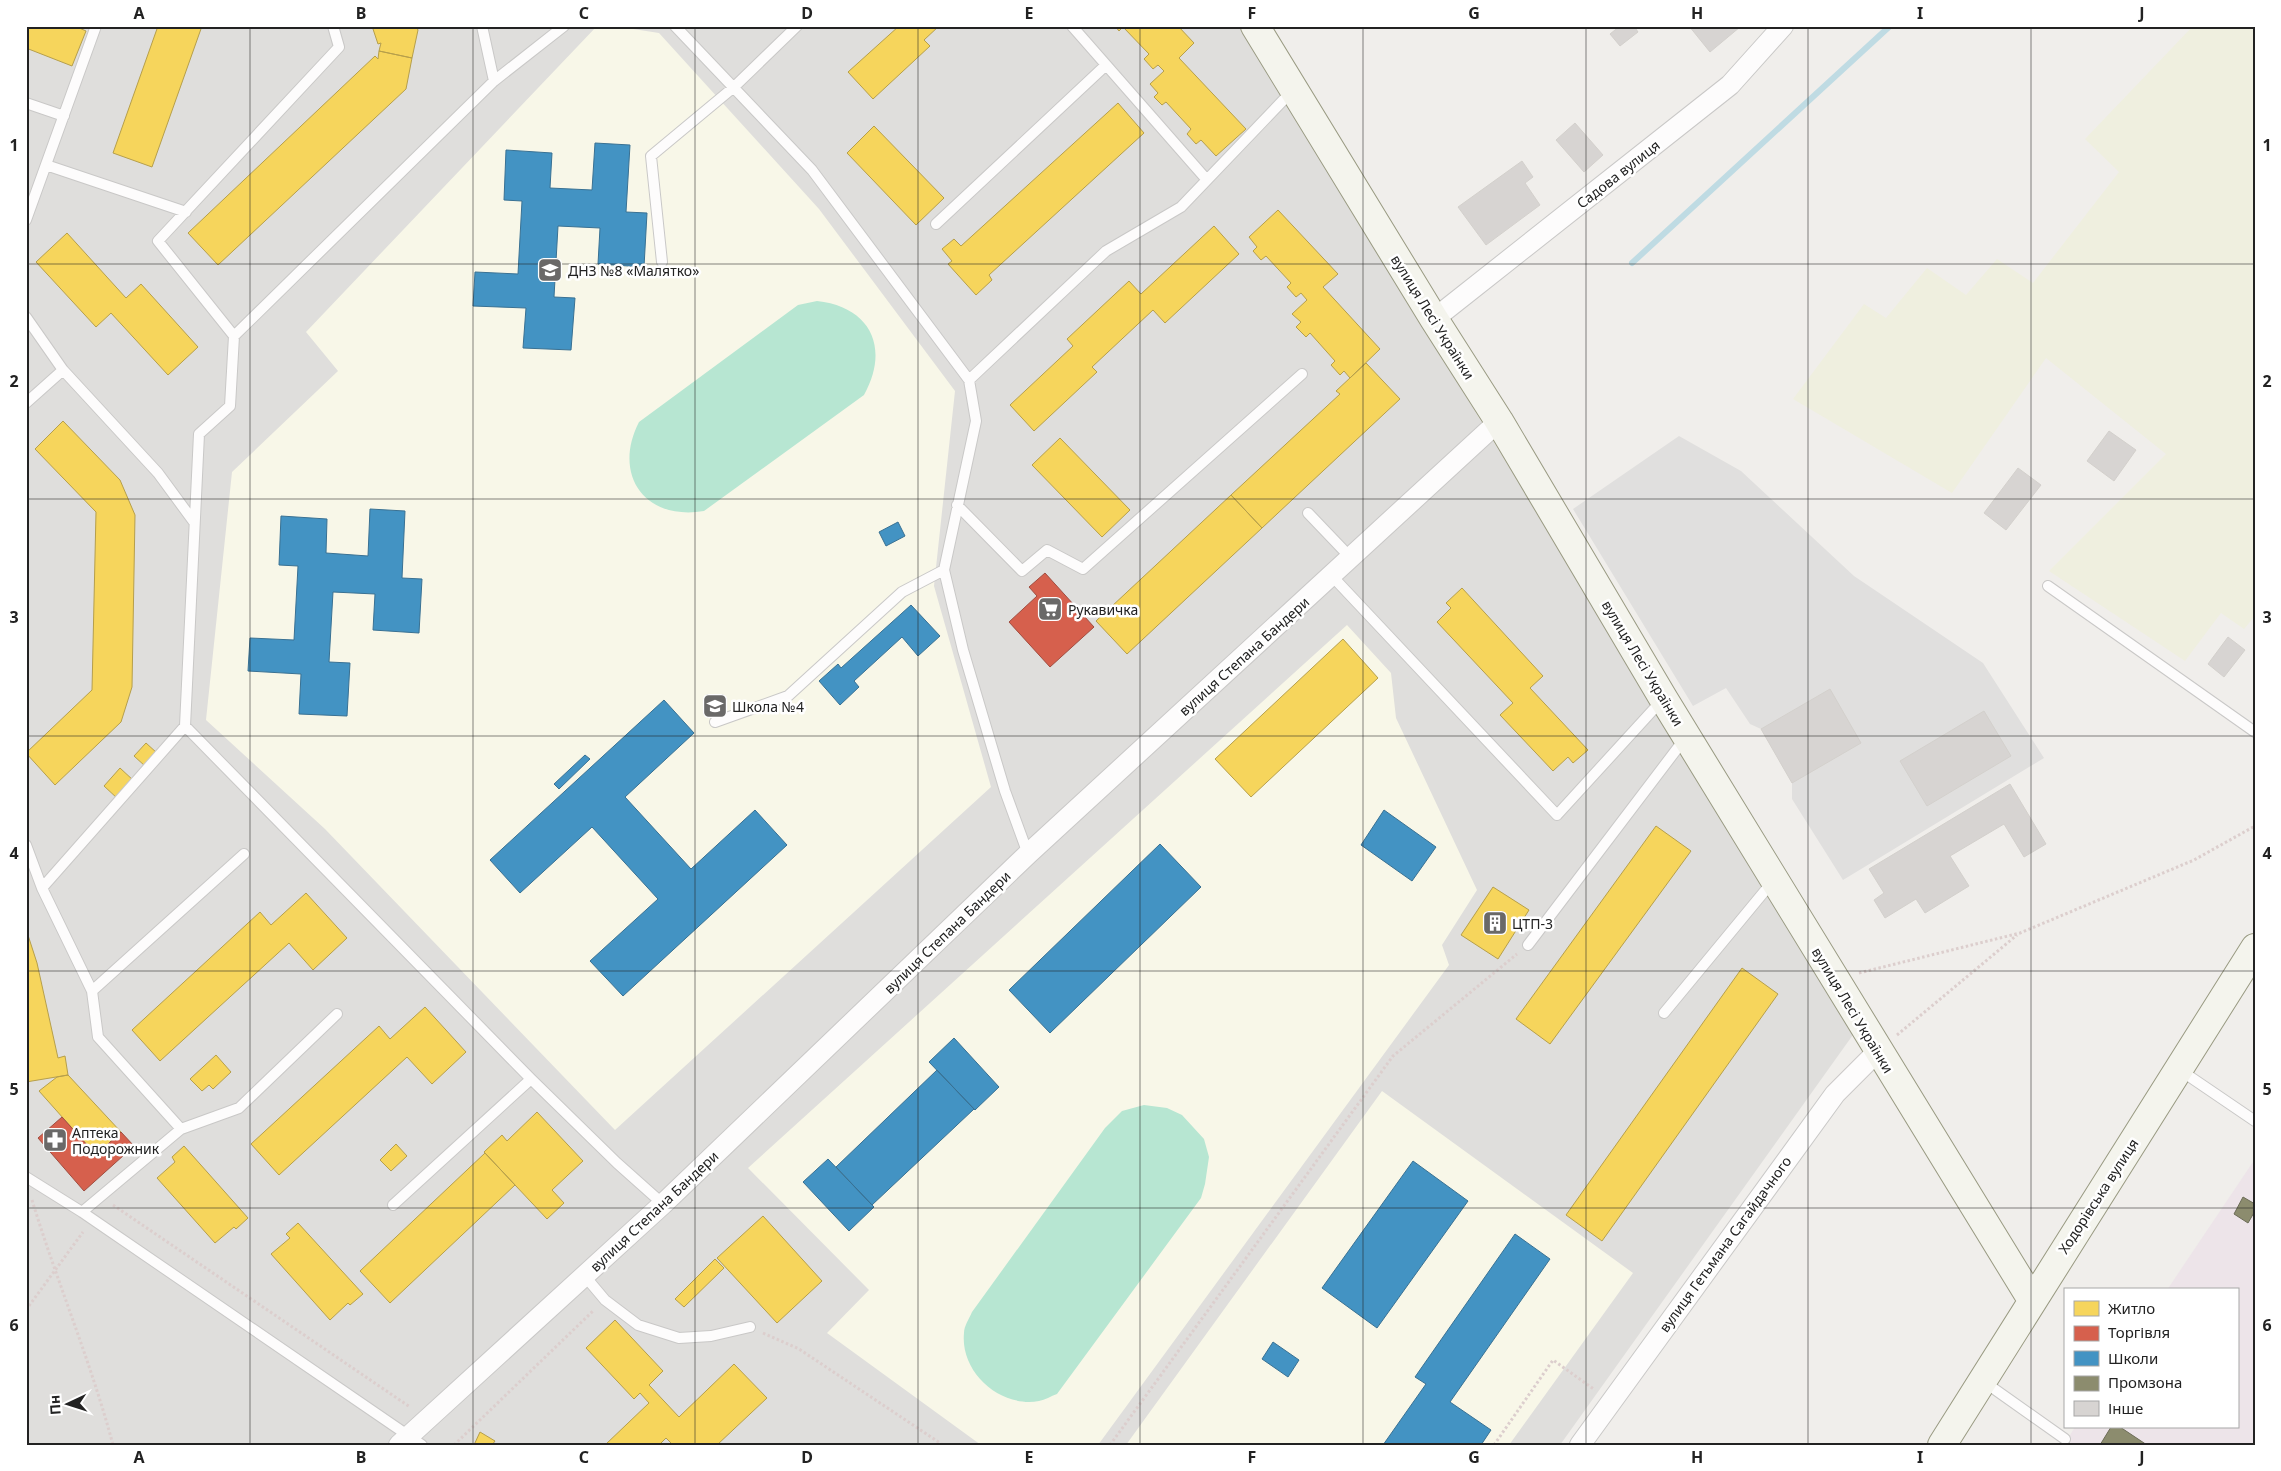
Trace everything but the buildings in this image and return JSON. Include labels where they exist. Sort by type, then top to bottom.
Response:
[{"type":"street","name":"вулиця Лесі Українки","points":[[1255,26],[1293,90],[1438,315],[1663,698],[1834,980],[2032,1300]]},
{"type":"street","name":"Садова вулиця","points":[[1438,315],[1730,85],[1783,26]]},
{"type":"street","name":"вулиця Степана Бандери","points":[[409,1442],[427,1418],[663,1204],[1028,854],[1499,421]]},
{"type":"street","name":"Ходорівська вулиця","points":[[1942,1445],[2255,948]]},
{"type":"street","name":"вулиця Гетьмана Сагайдачного","points":[[1580,1445],[1835,1094],[1878,1051]]},
{"type":"lane","points":[[26,220],[96,26]]},
{"type":"lane","points":[[42,888],[185,726],[199,434],[230,406],[234,336],[158,241],[339,47],[333,26]]},
{"type":"lane","points":[[482,26],[494,81]]},
{"type":"lane","points":[[234,336],[494,81],[564,26]]},
{"type":"lane","points":[[675,26],[812,170],[969,380],[976,421],[944,570],[963,650],[1006,791],[1028,854]]},
{"type":"lane","points":[[662,262],[650,156],[734,88],[797,26]]},
{"type":"lane","points":[[1072,26],[1207,180]]},
{"type":"lane","points":[[936,224],[1106,65]]},
{"type":"lane","points":[[969,380],[1106,251],[1181,207],[1293,90]]},
{"type":"lane","points":[[26,103],[64,116]]},
{"type":"lane","points":[[46,165],[186,212]]},
{"type":"lane","points":[[26,317],[63,370],[158,473],[194,522]]},
{"type":"lane","points":[[26,403],[63,370]]},
{"type":"lane","points":[[957,505],[1022,571],[1047,550],[1083,569],[1302,374]]},
{"type":"lane","points":[[1308,513],[1351,558]]},
{"type":"lane","points":[[715,722],[788,696],[902,592],[944,570]]},
{"type":"lane","points":[[1332,576],[1557,815],[1663,698]]},
{"type":"lane","points":[[2048,586],[2255,732]]},
{"type":"lane","points":[[185,726],[531,1079],[617,1163],[663,1204]]},
{"type":"lane","points":[[1528,945],[1687,736]]},
{"type":"lane","points":[[26,845],[42,888],[92,991],[98,1037],[181,1129]]},
{"type":"lane","points":[[92,991],[244,854]]},
{"type":"lane","points":[[1664,1014],[1774,880]]},
{"type":"lane","points":[[82,1212],[181,1129],[239,1108],[337,1014]]},
{"type":"lane","points":[[2179,1070],[2255,1121]]},
{"type":"lane","points":[[394,1205],[531,1079]]},
{"type":"lane","points":[[26,1177],[82,1212],[409,1442]]},
{"type":"lane","points":[[584,1275],[605,1300],[638,1325],[679,1338],[711,1336],[750,1327]]},
{"type":"lane","points":[[1983,1380],[2065,1439]]},
{"type":"path","points":[[1834,980],[2020,933],[2194,860],[2255,826]]},
{"type":"path","points":[[1878,1051],[2020,933]]},
{"type":"path","points":[[1110,1445],[1393,1056],[1528,945]]},
{"type":"path","points":[[29,1191],[54,1271],[101,1397],[113,1445]]},
{"type":"path","points":[[100,1197],[427,1418]]},
{"type":"path","points":[[26,1310],[92,1219]]},
{"type":"path","points":[[454,1445],[605,1300]]},
{"type":"path","points":[[750,1327],[799,1348],[943,1445]]},
{"type":"path","points":[[1494,1445],[1553,1360],[1611,1401]]},
{"type":"shaded area","points":[[26,26],[1239,26],[1855,1032],[1560,1445],[26,1445]]},
{"type":"shaded area","name":"Школа №4","points":[[597,26],[614,26],[659,33],[819,209],[955,391],[934,586],[991,787],[615,1130],[325,829],[206,720],[232,472],[338,371],[306,332]]},
{"type":"shaded area","points":[[1679,436],[1741,471],[1854,576],[1983,663],[2044,758],[1843,880],[1792,799],[1792,783],[1761,729],[1750,724],[1726,688],[1693,706],[1573,509]]},
{"type":"shaded area","points":[[1347,625],[1391,673],[1396,718],[1477,890],[1442,945],[1449,965],[1098,1445],[981,1445],[827,1333],[869,1290],[748,1168]]},
{"type":"shaded area","points":[[1382,1091],[1633,1273],[1509,1445],[1126,1445]]},
{"type":"shaded area","points":[[2255,1159],[2255,1445],[2064,1445],[2074,1428],[2238,1428],[2238,1288],[2168,1288]]},
{"type":"green space","points":[[2193,26],[2255,26],[2255,616],[2244,629],[2221,613],[2185,661],[2049,571],[2166,454],[2046,358],[1952,493],[1793,399],[1864,304],[1886,318],[1927,268],[1966,295],[1997,259],[2033,283],[2119,172],[2085,139]]},
{"type":"green space","points":[[817,301],[836,305],[851,312],[862,321],[870,333],[875,346],[875,361],[872,378],[864,395],[704,511],[683,512],[665,509],[650,501],[639,490],[632,476],[629,460],[632,441],[639,422],[798,305]]},
{"type":"green space","points":[[1144,1105],[1167,1108],[1182,1115],[1204,1139],[1209,1157],[1201,1198],[1057,1394],[1041,1400],[1024,1402],[1010,1399],[997,1393],[976,1374],[964,1347],[964,1333],[972,1312],[1105,1128],[1122,1111]]},
{"type":"waterway","points":[[1632,263],[1890,26]]},
{"type":"place","name":"ДНЗ №8 «Малятко»","points":[[550,270]]},
{"type":"place","name":"Рукавичка","points":[[1050,609]]},
{"type":"place","name":"Школа №4","points":[[715,706]]},
{"type":"place","name":"ЦТП-3","points":[[1495,923]]},
{"type":"place","name":"Аптека Подорожник","points":[[55,1140]]}]
